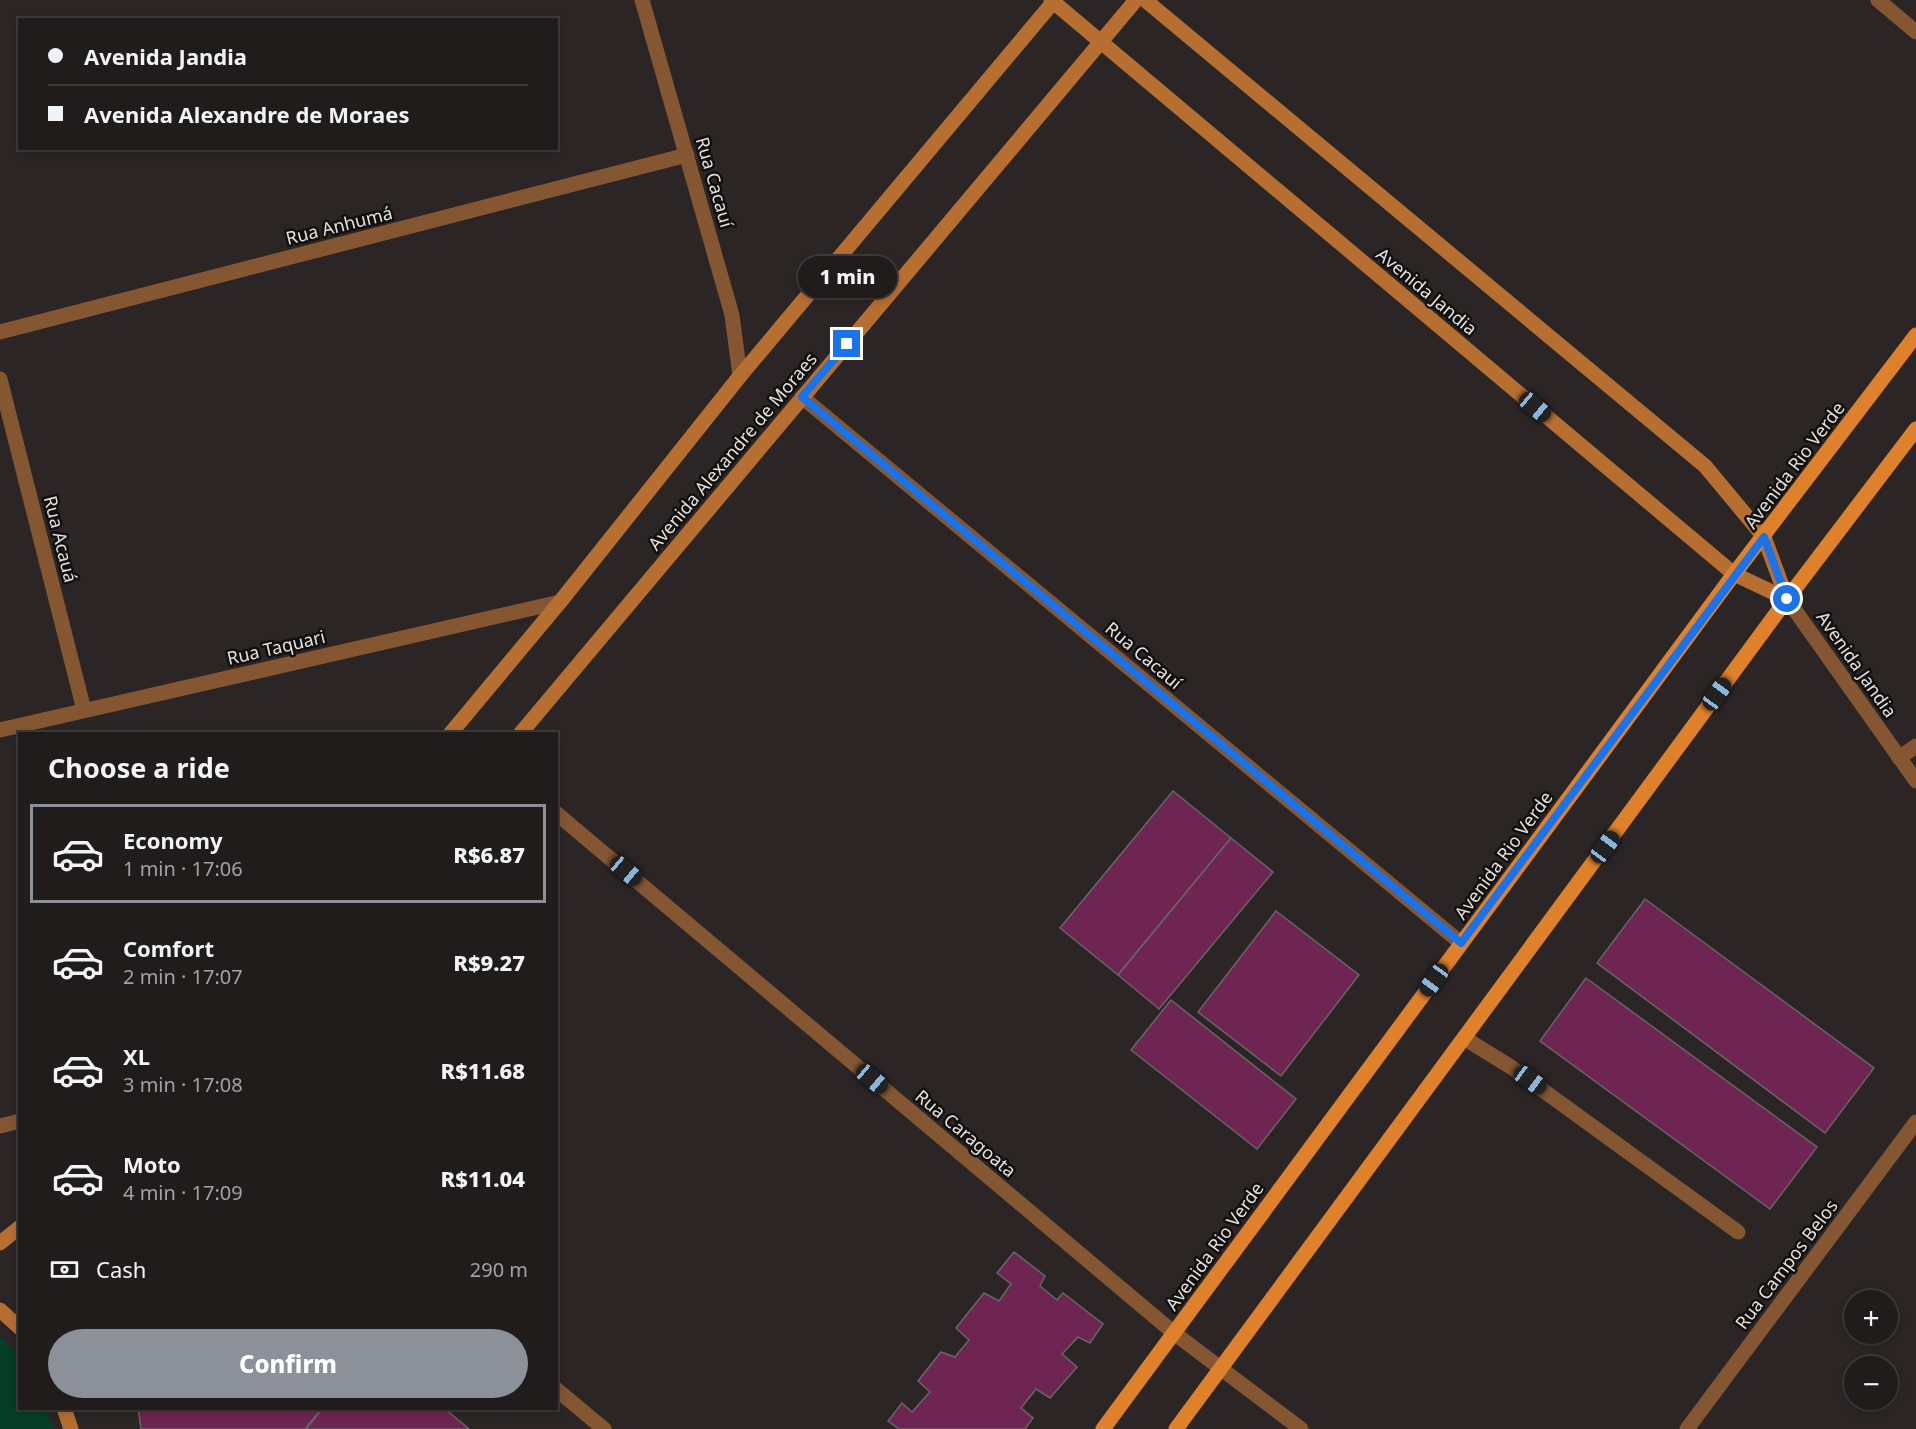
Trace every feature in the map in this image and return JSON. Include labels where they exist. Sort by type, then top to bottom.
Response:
[{"type":"main road","name":"Avenida Alexandre de Moraes","points":[[522,732],[1136,0]]},
{"type":"main road","name":"Avenida Jandia","points":[[1145,0],[1705,466],[1764,537],[1787,599]]},
{"type":"main road","name":"Avenida Alexandre de Moraes","points":[[452,732],[560,602],[740,376],[1053,1]]},
{"type":"main road","name":"Avenida Jandia","points":[[1053,1],[1734,574],[1787,599]]},
{"type":"main road","name":"Avenida Rio Verde","points":[[1103,1429],[1734,574],[1916,335]]},
{"type":"main road","points":[[1176,1429],[1787,599],[1916,429]]},
{"type":"main road","points":[[0,1243],[18,1229]]},
{"type":"main road","points":[[0,1310],[18,1326]]},
{"type":"main road","points":[[65,1410],[71,1429]]},
{"type":"street","name":"Rua Cacauí","points":[[642,0],[732,315],[740,376]]},
{"type":"street","points":[[1878,0],[1916,32]]},
{"type":"street","name":"Rua Anhumá","points":[[0,332],[687,155]]},
{"type":"street","name":"Rua Acauá","points":[[0,379],[84,710]]},
{"type":"street","name":"Rua Cacauí","points":[[802,397],[1461,943]]},
{"type":"street","name":"Avenida Jandia","points":[[1787,599],[1916,781]]},
{"type":"street","name":"Rua Taquari","points":[[0,730],[560,602]]},
{"type":"street","points":[[1899,758],[1916,746]]},
{"type":"street","name":"Rua Caragoata","points":[[558,815],[1174,1333],[1301,1429]]},
{"type":"street","points":[[1464,1038],[1511,1067],[1738,1232]]},
{"type":"street","points":[[0,1126],[18,1122]]},
{"type":"street","name":"Rua Campos Belos","points":[[1687,1429],[1916,1122]]},
{"type":"street","points":[[558,1391],[604,1429]]},
{"type":"green space","points":[[0,1337],[18,1355],[18,1410],[46,1410],[54,1429],[0,1429]]},
{"type":"building","points":[[1173,791],[1231,838],[1118,975],[1060,928]]},
{"type":"building","points":[[1231,838],[1273,872],[1159,1009],[1118,975]]},
{"type":"building","points":[[1645,899],[1874,1068],[1825,1133],[1597,963]]},
{"type":"building","points":[[1276,911],[1359,975],[1281,1076],[1198,1012]]},
{"type":"building","points":[[1586,978],[1817,1147],[1770,1209],[1540,1041]]},
{"type":"building","points":[[1171,1000],[1296,1099],[1257,1149],[1131,1050]]},
{"type":"building","points":[[1014,1252],[1045,1276],[1040,1286],[1057,1300],[1063,1293],[1103,1324],[1090,1343],[1078,1337],[1062,1354],[1077,1367],[1050,1398],[1036,1389],[1021,1408],[1033,1418],[1025,1429],[899,1429],[888,1421],[902,1403],[912,1412],[930,1392],[918,1381],[941,1352],[955,1357],[969,1340],[956,1328],[984,1293],[999,1301],[1011,1284],[997,1273]]},
{"type":"building","points":[[138,1410],[320,1410],[305,1429],[141,1429]]},
{"type":"building","points":[[321,1410],[446,1410],[469,1429],[306,1429]]},
{"type":"route","points":[[847,344],[802,397],[1461,943],[1734,574],[1764,537],[1787,599]]}]
